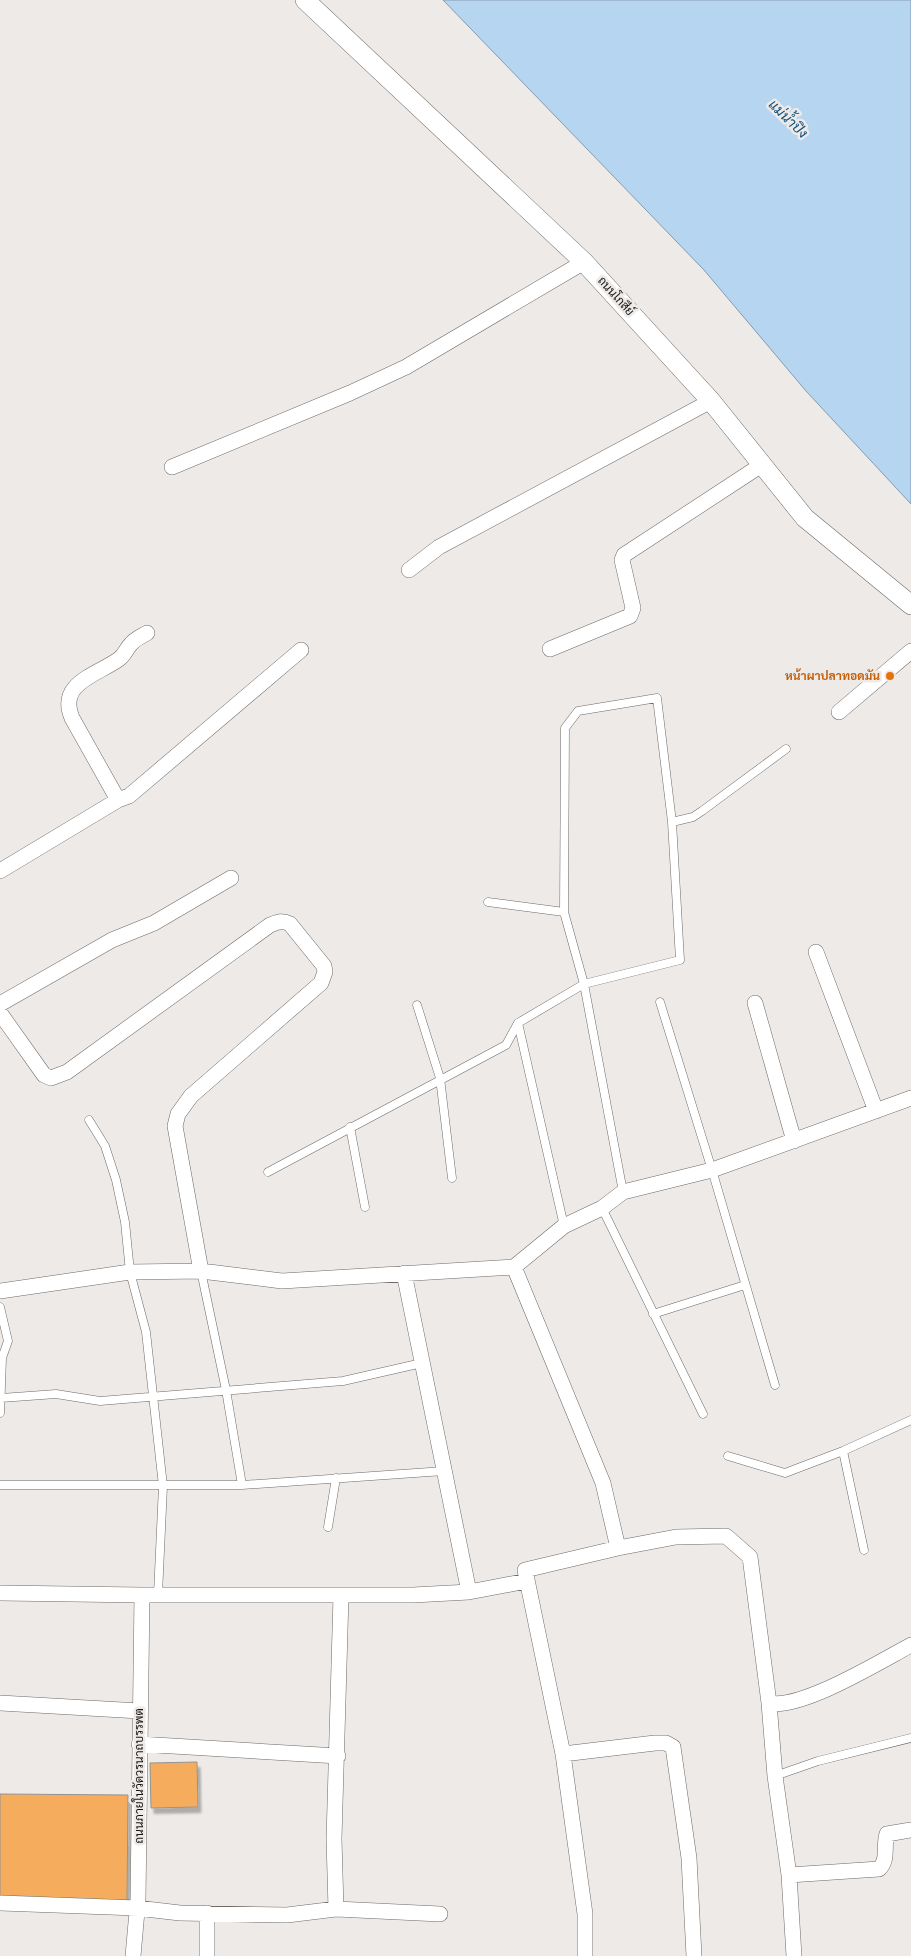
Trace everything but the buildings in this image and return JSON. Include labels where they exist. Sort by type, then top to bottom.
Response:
[{"type":"street","name":"ถนนโกสีย์","points":[[304,0],[584,262],[711,401],[805,518],[911,605]]},
{"type":"street","points":[[172,467],[350,393],[406,367],[584,262]]},
{"type":"street","points":[[409,570],[439,548],[711,401]]},
{"type":"street","points":[[550,649],[630,616],[633,608],[622,560],[624,554],[763,464]]},
{"type":"street","points":[[118,800],[72,718],[68,708],[68,699],[72,689],[120,658],[132,642],[147,633]]},
{"type":"street","points":[[0,871],[118,800],[129,796],[301,650]]},
{"type":"street","points":[[838,712],[911,651]]},
{"type":"street","points":[[0,1004],[112,940],[154,923],[231,878]]},
{"type":"street","points":[[0,1012],[44,1075],[51,1078],[68,1072],[270,925],[279,922],[290,924],[324,966],[325,972],[321,983],[191,1096],[178,1114],[175,1126],[201,1271]]},
{"type":"street","points":[[816,952],[876,1111]]},
{"type":"street","points":[[755,1003],[794,1141]]},
{"type":"street","points":[[0,1291],[130,1272],[201,1271],[282,1281],[514,1267],[564,1226],[602,1208],[623,1192],[712,1170],[911,1098]]},
{"type":"street","points":[[514,1267],[603,1483],[618,1548]]},
{"type":"street","points":[[404,1273],[469,1592]]},
{"type":"street","points":[[585,1956],[585,1914],[563,1754],[525,1570],[618,1548],[676,1537],[726,1536],[750,1558],[769,1703],[775,1776],[789,1875],[794,1956]]},
{"type":"street","points":[[0,1593],[413,1595],[469,1592],[527,1581]]},
{"type":"street","name":"ถนนภายในวัดวรนาถบรรพต","points":[[133,1956],[137,1908],[142,1595]]},
{"type":"street","points":[[336,1909],[334,1839],[338,1756],[341,1596]]},
{"type":"street","points":[[769,1703],[777,1705],[810,1696],[845,1681],[911,1645]]},
{"type":"street","points":[[0,1702],[140,1711]]},
{"type":"street","points":[[563,1754],[655,1742],[666,1743],[673,1747],[689,1858],[694,1956]]},
{"type":"street","points":[[139,1744],[338,1756]]},
{"type":"street","points":[[789,1875],[879,1869],[885,1859],[887,1834],[911,1830]]},
{"type":"street","points":[[0,1903],[137,1908],[180,1913],[287,1915],[336,1909],[440,1914]]},
{"type":"street","points":[[207,1956],[208,1913]]},
{"type":"lane","points":[[268,1172],[506,1044],[518,1023],[584,984],[680,960],[672,822],[656,698],[578,710],[565,728],[564,912],[584,984],[623,1192]]},
{"type":"lane","points":[[672,822],[692,817],[702,811],[786,749]]},
{"type":"lane","points":[[488,902],[564,912]]},
{"type":"lane","points":[[660,1002],[775,1385]]},
{"type":"lane","points":[[417,1005],[440,1078],[452,1178]]},
{"type":"lane","points":[[518,1023],[564,1226]]},
{"type":"lane","points":[[89,1120],[105,1146],[116,1180],[125,1222],[130,1272],[146,1332],[163,1486],[158,1594]]},
{"type":"lane","points":[[350,1127],[365,1207]]},
{"type":"lane","points":[[602,1208],[703,1414]]},
{"type":"lane","points":[[201,1271],[226,1390],[242,1485]]},
{"type":"lane","points":[[653,1314],[745,1286]]},
{"type":"lane","points":[[0,1307],[8,1341],[2,1358],[0,1413]]},
{"type":"lane","points":[[1,1398],[56,1394],[100,1401],[154,1395],[344,1381],[422,1363]]},
{"type":"lane","points":[[728,1456],[785,1473],[843,1452],[911,1420]]},
{"type":"lane","points":[[843,1452],[864,1550]]},
{"type":"lane","points":[[0,1485],[242,1485],[444,1471]]},
{"type":"lane","points":[[328,1528],[336,1478]]},
{"type":"lane","points":[[775,1776],[818,1761],[911,1738]]},
{"type":"water","name":"แม่น้ำปิง","points":[[443,0],[911,0],[911,504],[806,391],[704,270]]},
{"type":"place","name":"หน้าผาปลาทอดมัน","points":[[890,676]]}]
